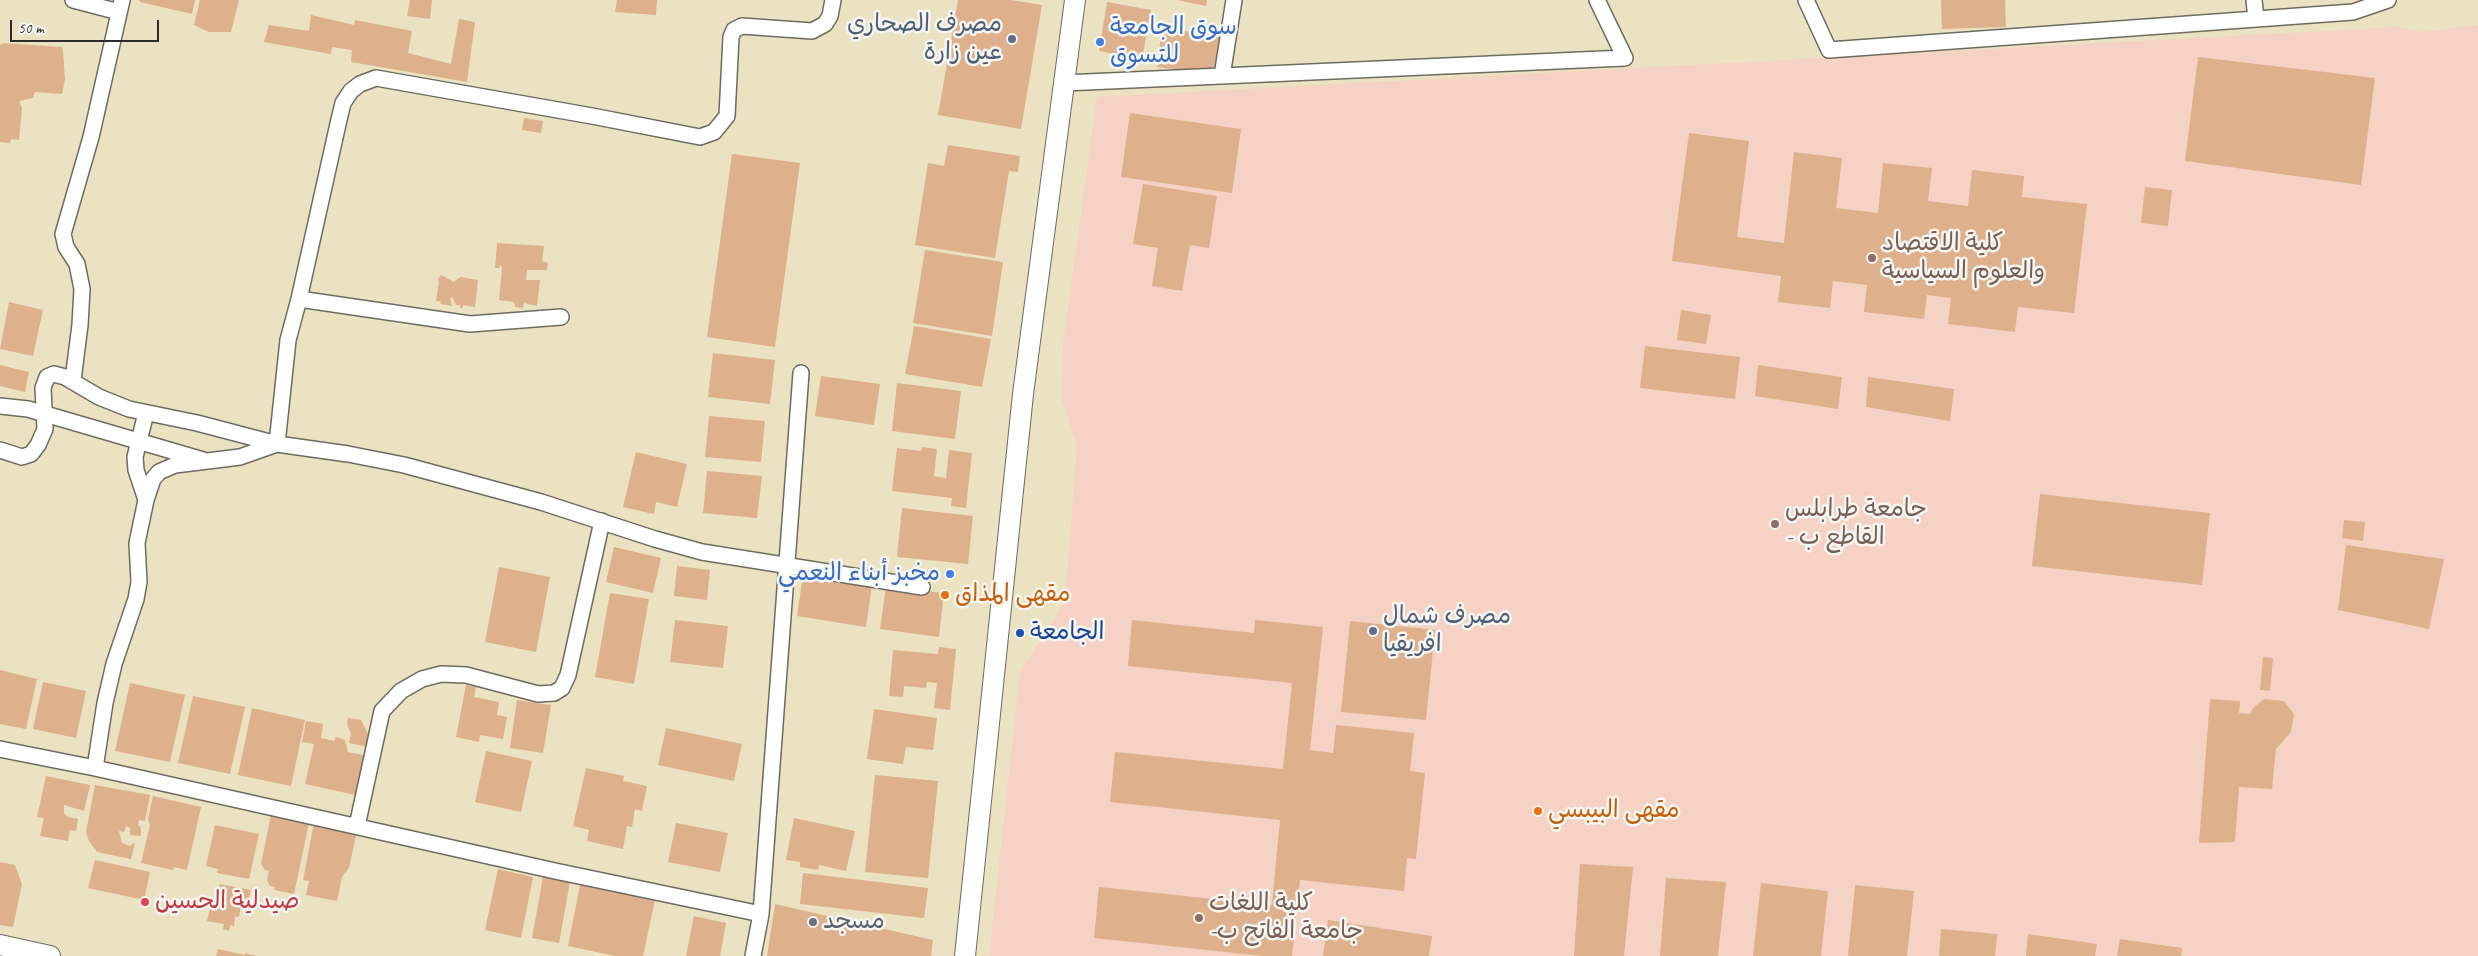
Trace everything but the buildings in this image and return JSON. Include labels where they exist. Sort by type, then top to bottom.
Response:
[{"type":"street","points":[[73,380],[82,289],[77,264],[66,247],[63,234],[68,210],[91,137],[121,6],[74,0]]},
{"type":"street","points":[[277,444],[288,340],[343,103],[360,84],[376,78],[700,137],[714,132],[727,116],[731,37],[734,30],[742,26],[812,31],[824,24],[830,16],[833,0]]},
{"type":"street","points":[[964,956],[1021,404],[1075,0]]},
{"type":"street","points":[[1222,76],[1234,0]]},
{"type":"street","points":[[1064,83],[1625,58],[1597,0]]},
{"type":"street","points":[[1806,0],[1829,50],[2353,12],[2388,0]]},
{"type":"street","points":[[2254,0],[2256,19]]},
{"type":"street","points":[[299,299],[470,324],[561,317]]},
{"type":"street","points":[[753,956],[761,914],[801,373]]},
{"type":"street","points":[[0,450],[22,457],[30,454],[42,437],[44,415],[42,395],[47,378],[54,374],[73,380],[113,404],[277,444],[348,454],[482,485],[602,521],[656,540],[702,552],[922,587]]},
{"type":"street","points":[[0,406],[28,409],[207,461]]},
{"type":"street","points":[[146,412],[135,456],[136,470],[146,500]]},
{"type":"street","points":[[95,768],[114,664],[136,600],[140,582],[137,543],[146,500],[153,479],[160,472],[175,465],[240,457],[277,444]]},
{"type":"street","points":[[357,826],[382,711],[401,692],[422,680],[441,674],[466,675],[538,694],[554,693],[562,688],[568,675],[602,521]]},
{"type":"street","points":[[0,749],[95,768],[555,871],[761,914]]},
{"type":"street","points":[[0,945],[50,956]]},
{"type":"shaded area","name":"جامعة طرابلس - القاطع ب","points":[[2478,25],[2478,956],[989,956],[1020,672],[1065,602],[1077,446],[1061,396],[1063,344],[1097,97],[2398,27],[2422,32]]},
{"type":"place","name":"مصرف الصحاري عين زارة","points":[[1012,39]]},
{"type":"place","name":"سوق الجامعة للتسوق","points":[[1100,42]]},
{"type":"place","name":"كلية الاقتصاد والعلوم السياسية","points":[[1872,258]]},
{"type":"place","name":"جامعة طرابلس - القاطع ب","points":[[1775,524]]},
{"type":"place","name":"مخبز أبناء النعمي","points":[[950,574]]},
{"type":"place","name":"مقهى المذاق","points":[[945,595]]},
{"type":"place","name":"مصرف شمال افريقيا","points":[[1373,631]]},
{"type":"place","name":"الجامعة","points":[[1020,633]]},
{"type":"place","name":"مقهى البيبسي","points":[[1538,811]]},
{"type":"place","name":"صيدلية الحسين","points":[[145,902]]},
{"type":"place","name":"كلية اللغات -جامعة الفاتح ب","points":[[1199,918]]},
{"type":"place","name":"مسجد","points":[[813,922]]}]
